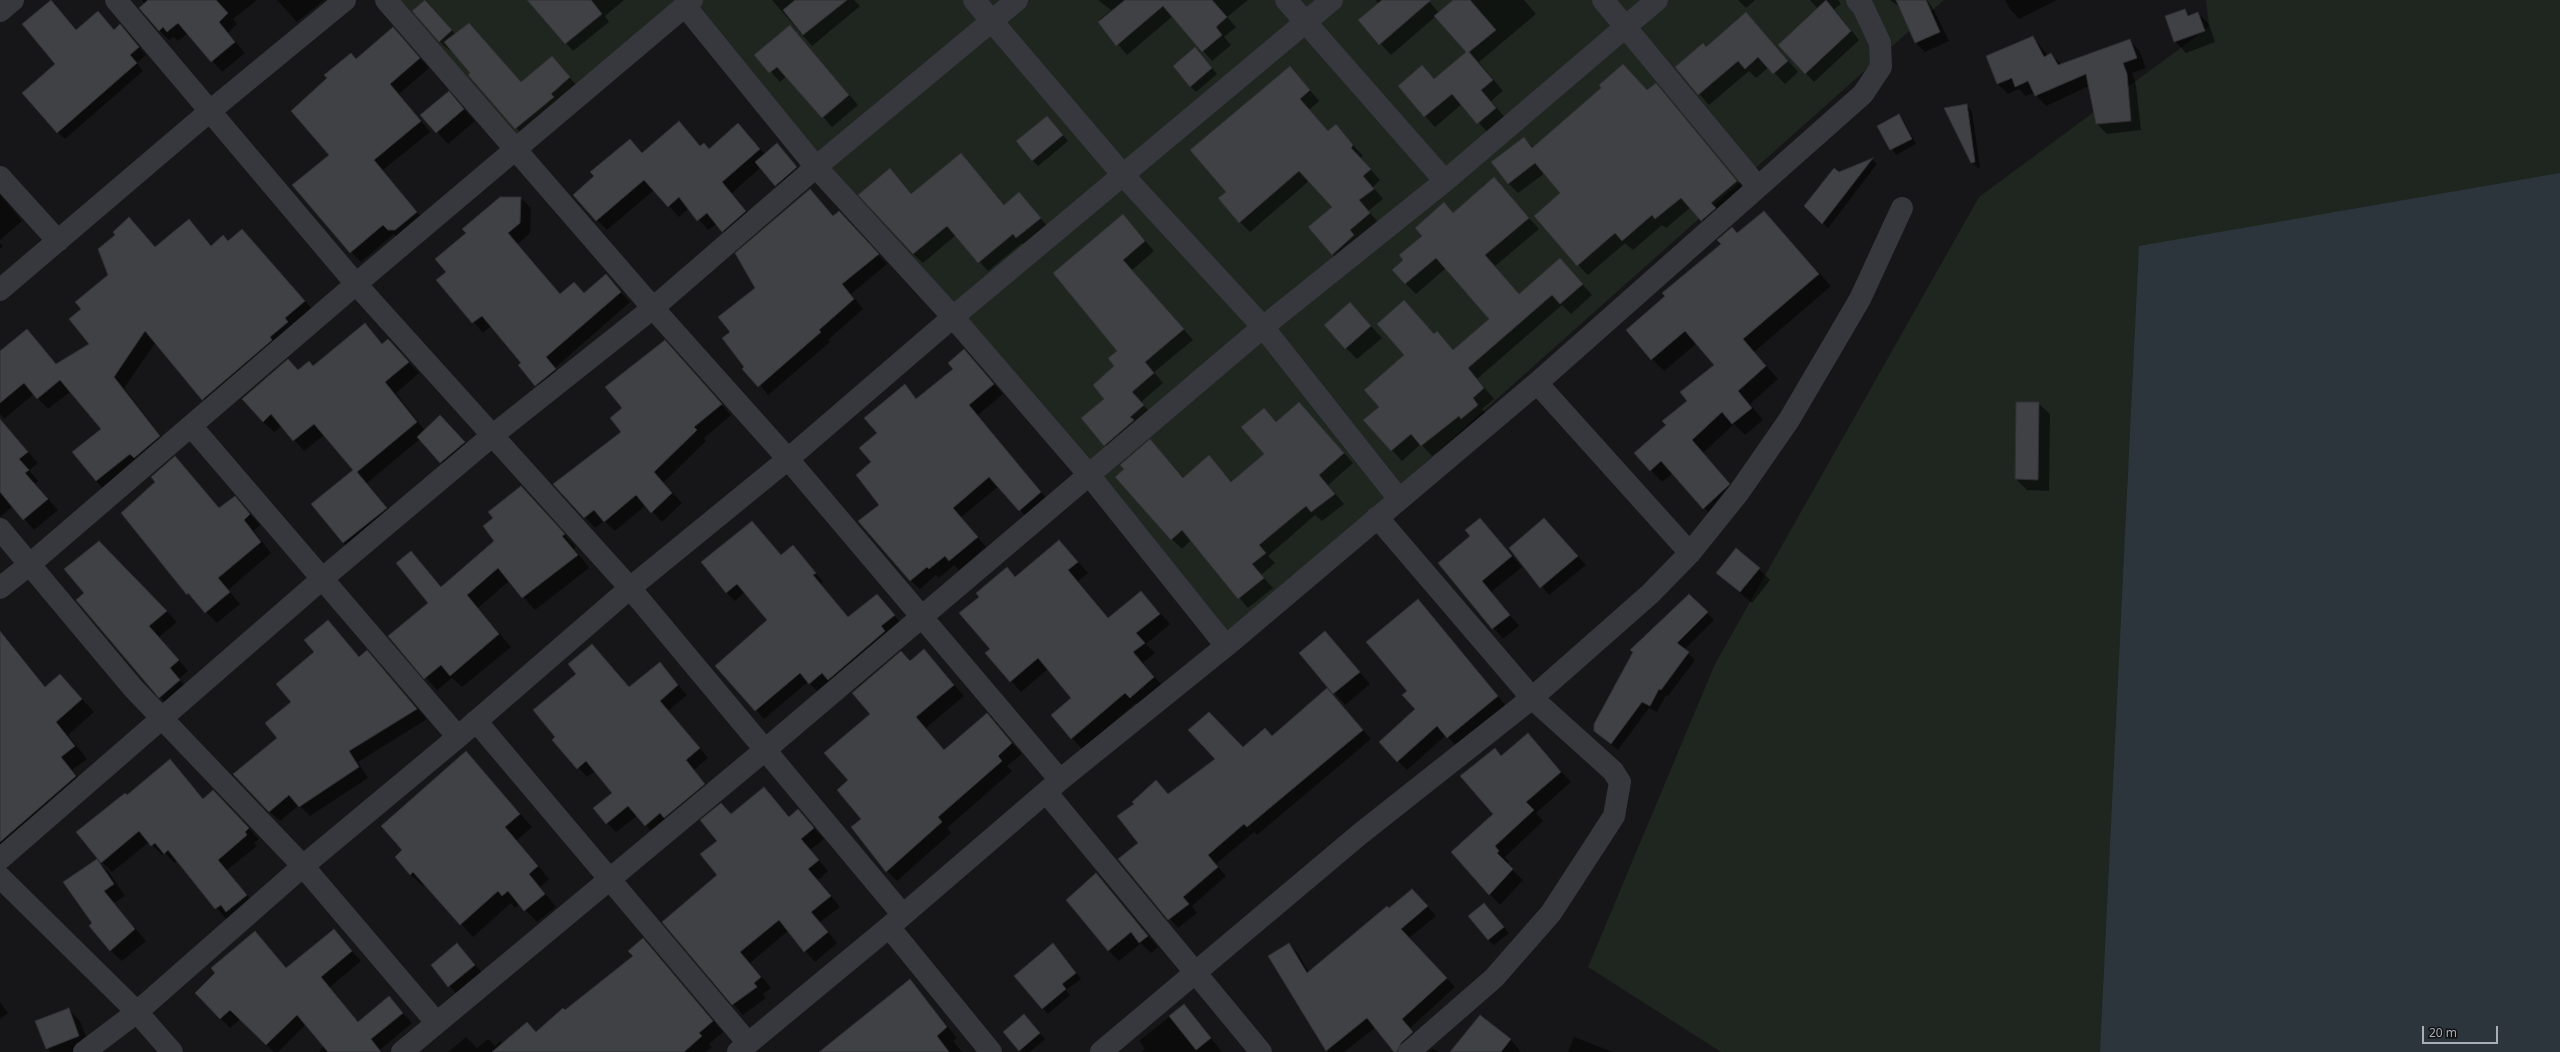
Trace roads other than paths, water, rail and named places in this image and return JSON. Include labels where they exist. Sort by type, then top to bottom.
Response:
[{"type":"street","points":[[0,11],[12,0]]},
{"type":"street","points":[[116,0],[356,284],[630,588],[765,750],[896,921],[991,1052]]},
{"type":"street","points":[[0,290],[210,111],[345,0]]},
{"type":"street","points":[[386,0],[653,308],[788,459],[922,616],[1053,786],[1195,975],[1260,1052]]},
{"type":"street","points":[[974,0],[1123,175],[1263,327],[1399,499]]},
{"type":"street","points":[[0,859],[160,718],[322,579],[493,435],[653,308],[816,167],[992,22],[1016,0]]},
{"type":"street","points":[[1286,0],[1445,181]]},
{"type":"street","points":[[84,1052],[137,1012],[303,866],[458,737],[630,588],[788,459],[953,317],[1332,0]]},
{"type":"street","points":[[1603,0],[1758,187]]},
{"type":"street","points":[[402,1052],[436,1022],[765,750],[922,616],[1090,476],[1263,327],[1445,181],[1657,0]]},
{"type":"street","points":[[476,721],[608,879],[743,1048],[896,921],[1053,786],[1226,646],[1537,383],[1863,94],[1881,67],[1880,43],[1863,7],[1857,0]]},
{"type":"street","points":[[0,588],[30,565],[356,284],[688,3],[816,167],[953,317],[1090,476],[1226,646]]},
{"type":"street","points":[[0,177],[58,241]]},
{"type":"street","points":[[1101,1052],[1195,975],[1360,834],[1532,698],[1650,594],[1690,553],[1739,492],[1789,420],[1860,299],[1902,208]]},
{"type":"street","points":[[1537,383],[1690,553]]},
{"type":"street","points":[[192,426],[458,737]]},
{"type":"street","points":[[1377,517],[1532,698],[1613,771],[1620,782],[1614,816],[1551,913],[1494,978],[1409,1052]]},
{"type":"street","points":[[0,529],[133,688],[303,866],[436,1022]]},
{"type":"street","points":[[0,877],[137,1012],[172,1052]]}]
